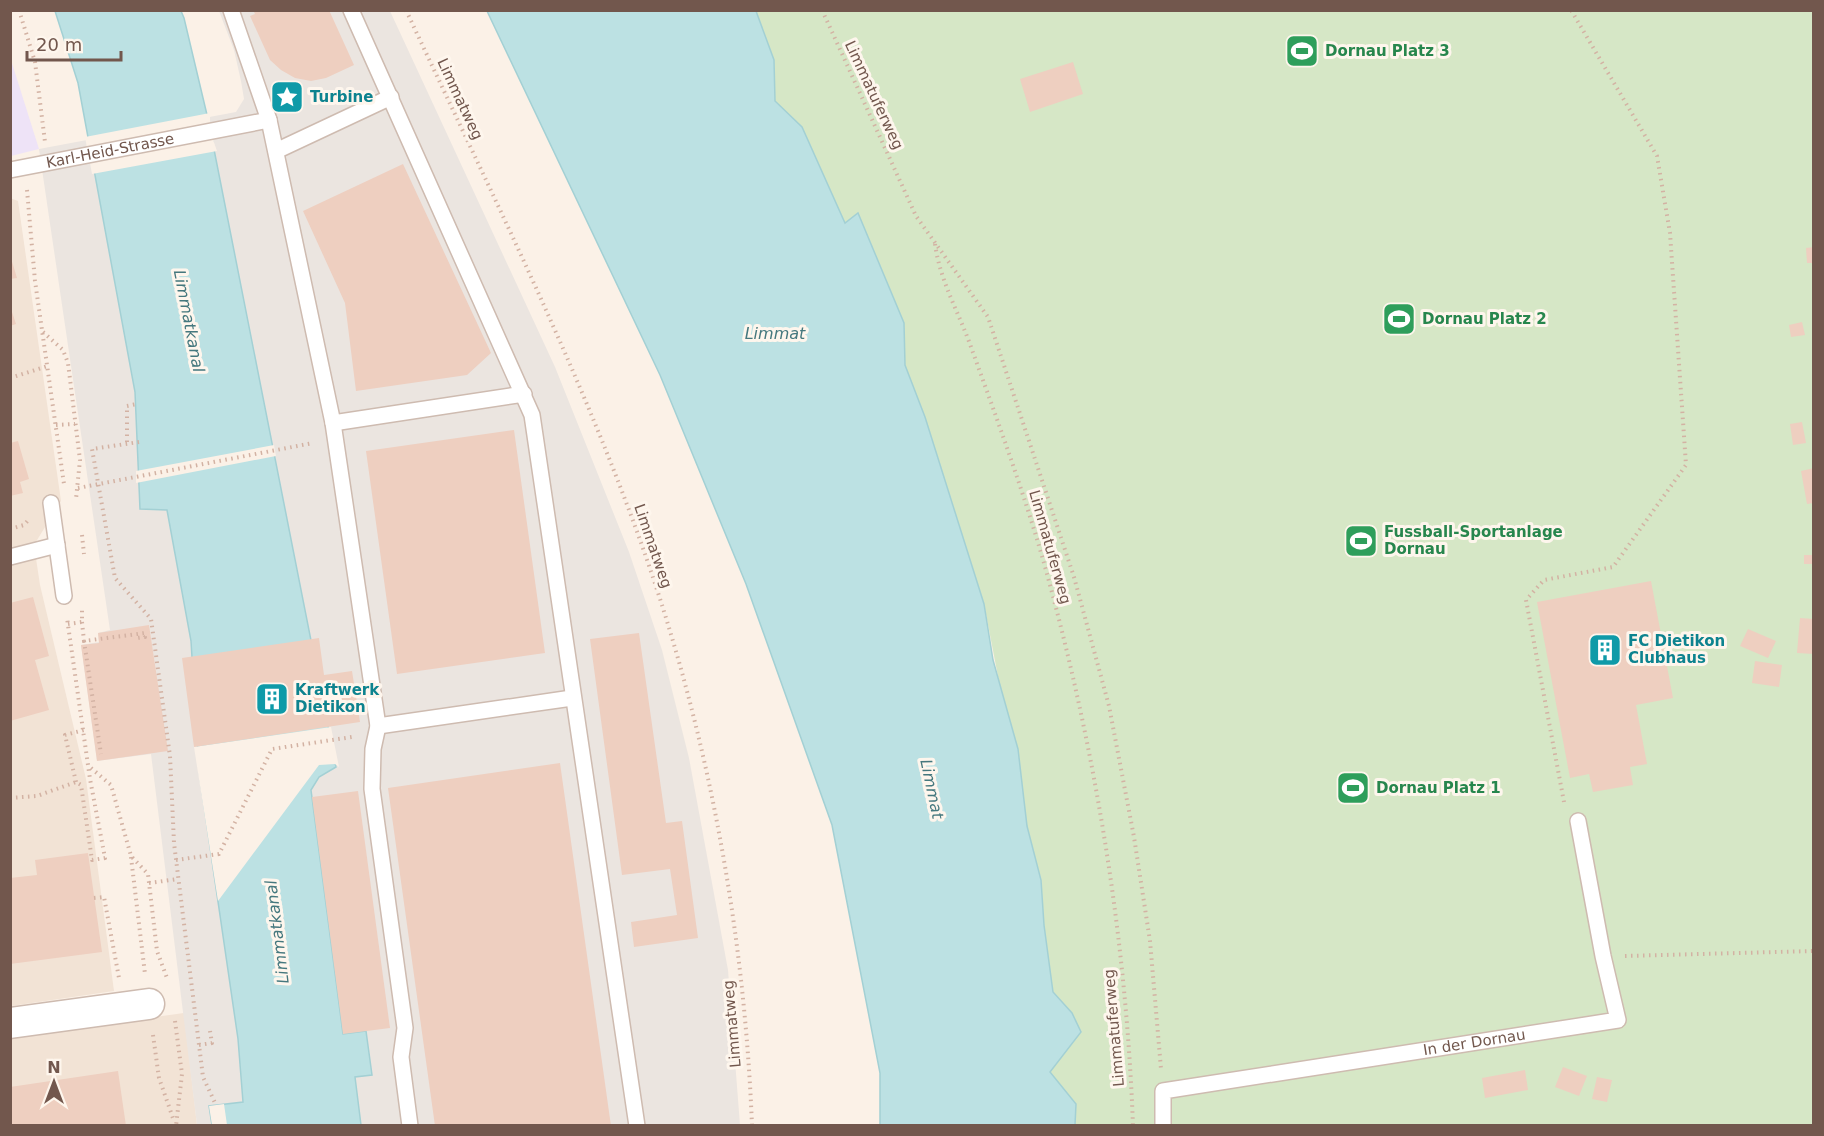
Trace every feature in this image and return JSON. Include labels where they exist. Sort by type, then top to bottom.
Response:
[{"type":"street","points":[[10,1023],[159,996]]},
{"type":"lane","points":[[231,10],[269,120],[333,423],[377,730],[372,789],[405,1028],[401,1057],[410,1125]]},
{"type":"lane","points":[[351,10],[524,394],[534,428],[572,698],[637,1125]]},
{"type":"lane","points":[[276,151],[391,97]]},
{"type":"lane","name":"Karl-Heid-Strasse","points":[[10,170],[269,120]]},
{"type":"lane","points":[[333,423],[524,394]]},
{"type":"lane","points":[[51,503],[64,596]]},
{"type":"lane","points":[[10,557],[57,545]]},
{"type":"lane","points":[[377,730],[572,698]]},
{"type":"lane","name":"In der Dornau","points":[[1163,1091],[1618,1020],[1603,956],[1578,821]]},
{"type":"lane","points":[[1163,1091],[1163,1125]]},
{"type":"path","points":[[18,10],[35,62],[49,183],[27,187],[43,332],[65,491]]},
{"type":"path","name":"Limmatweg","points":[[406,10],[579,384],[650,569],[697,730],[715,814],[738,961],[752,1125]]},
{"type":"path","name":"Limmatuferweg","points":[[822,10],[916,216],[935,242],[939,268],[966,333],[1006,443],[1044,564],[1083,723],[1100,805],[1118,927],[1133,1125]]},
{"type":"path","points":[[1571,10],[1657,156],[1670,233],[1686,465],[1613,567],[1544,580],[1526,600],[1563,802],[1578,821]]},
{"type":"path","points":[[935,242],[988,317],[1074,577],[1109,706],[1134,837],[1150,941],[1163,1091]]},
{"type":"path","points":[[43,332],[60,346],[67,358],[70,390],[76,409],[75,424],[80,460],[75,503]]},
{"type":"path","points":[[10,378],[48,366]]},
{"type":"path","points":[[128,442],[128,406],[137,404]]},
{"type":"path","points":[[56,425],[75,424]]},
{"type":"path","points":[[139,442],[92,449],[115,578],[151,620],[170,756],[176,860],[199,1045],[204,1080],[216,1105]]},
{"type":"path","points":[[78,488],[288,448]]},
{"type":"path","points":[[80,527],[84,556]]},
{"type":"path","points":[[64,596],[90,767],[90,779],[105,858],[92,860],[81,785],[76,782],[65,735],[84,730]]},
{"type":"path","points":[[83,600],[84,641],[101,754]]},
{"type":"path","points":[[68,624],[82,622]]},
{"type":"path","points":[[84,641],[145,633],[145,637],[138,638],[138,641]]},
{"type":"path","points":[[176,860],[219,854],[272,749],[377,730]]},
{"type":"path","points":[[90,767],[107,780],[114,790],[131,856],[159,996]]},
{"type":"path","points":[[10,798],[37,796],[76,782]]},
{"type":"path","points":[[131,856],[145,869],[149,883],[157,951],[159,996]]},
{"type":"path","points":[[149,883],[178,879]]},
{"type":"path","points":[[94,898],[104,897],[120,979]]},
{"type":"path","points":[[1603,956],[1814,951]]},
{"type":"path","points":[[175,1019],[182,1074],[175,1123]]},
{"type":"path","points":[[199,1045],[212,1043],[210,1031]]},
{"type":"path","points":[[156,1059],[161,1086],[175,1123]]},
{"type":"shaded area","points":[[219,11],[390,11],[555,367],[629,552],[662,650],[689,758],[728,970],[740,1125],[197,1125],[151,754],[97,761],[81,645],[99,642],[98,633],[110,630],[39,149],[236,112],[244,99],[241,81],[234,50]]},
{"type":"shaded area","points":[[11,60],[39,149],[10,156]]},
{"type":"shaded area","points":[[10,198],[18,201],[61,501],[34,545],[40,585],[86,779],[114,991],[11,1006]]},
{"type":"shaded area","points":[[184,1013],[197,1125],[11,1125],[10,1037]]},
{"type":"green space","name":"Fussball-Sportanlage Dornau","points":[[756,11],[1813,11],[1813,1125],[1075,1125],[1076,1104],[1050,1072],[1072,1013],[1053,992],[1044,925],[1041,880],[1027,826],[984,604],[925,417],[905,365],[904,323],[858,214],[845,223],[802,127],[775,101],[774,60]]},
{"type":"water","name":"Limmatkanal","points":[[55,11],[181,11],[184,18],[208,119],[336,767],[319,777],[311,790],[343,1034],[366,1031],[372,1075],[355,1077],[361,1125],[212,1125],[209,1106],[243,1102],[238,1039],[199,771],[191,641],[167,510],[140,509],[135,392],[78,83]]},
{"type":"water","name":"Limmat","points":[[487,11],[756,11],[774,60],[775,101],[802,127],[845,223],[858,213],[904,323],[905,365],[925,417],[984,604],[993,660],[1018,749],[1027,826],[1041,880],[1044,925],[1053,992],[1072,1013],[1081,1032],[1050,1072],[1076,1104],[1075,1125],[880,1125],[880,1073],[832,825],[746,584],[660,375]]},
{"type":"pier","points":[[210,113],[210,131],[217,151],[92,174],[85,137]]},
{"type":"pier","points":[[274,445],[276,456],[136,483],[136,471]]},
{"type":"pier","points":[[331,727],[339,767],[335,764],[319,765],[218,901],[194,747]]},
{"type":"pier","points":[[224,1104],[227,1125],[212,1125],[209,1106]]},
{"type":"building","points":[[253,10],[329,10],[354,65],[326,78],[311,81],[295,78],[270,60],[250,16],[255,14]]},
{"type":"building","points":[[1073,62],[1083,94],[1030,112],[1020,79]]},
{"type":"building","points":[[403,164],[491,353],[467,375],[356,391],[345,303],[303,211]]},
{"type":"building","points":[[1814,247],[1814,263],[1807,263],[1806,248]]},
{"type":"building","points":[[10,255],[17,278],[10,279]]},
{"type":"building","points":[[10,306],[16,324],[10,326]]},
{"type":"building","points":[[1802,322],[1805,335],[1791,337],[1789,325]]},
{"type":"building","points":[[1802,422],[1806,443],[1793,445],[1790,424]]},
{"type":"building","points":[[514,430],[545,653],[397,674],[366,451]]},
{"type":"building","points":[[18,441],[29,479],[20,482],[23,493],[10,496],[10,443]]},
{"type":"building","points":[[1814,468],[1814,503],[1807,504],[1801,471]]},
{"type":"building","points":[[1804,555],[1814,555],[1814,564],[1804,564]]},
{"type":"building","name":"FC Dietikon Clubhaus","points":[[1651,581],[1673,698],[1636,705],[1647,764],[1630,767],[1633,785],[1593,792],[1589,774],[1570,778],[1537,602]]},
{"type":"building","points":[[33,597],[49,656],[35,660],[49,710],[10,721],[10,603]]},
{"type":"building","points":[[1800,618],[1814,619],[1814,654],[1797,653]]},
{"type":"building","points":[[149,625],[168,751],[97,761],[81,645],[99,643],[98,633]]},
{"type":"building","points":[[1748,629],[1776,641],[1768,658],[1740,646]]},
{"type":"building","points":[[639,633],[666,823],[682,821],[698,938],[634,947],[631,922],[677,915],[670,869],[622,875],[590,639]]},
{"type":"building","name":"Kraftwerk Dietikon","points":[[319,638],[324,675],[352,671],[360,722],[194,747],[182,658]]},
{"type":"building","points":[[1755,661],[1782,665],[1779,687],[1752,683]]},
{"type":"building","points":[[560,763],[611,1126],[435,1126],[388,788]]},
{"type":"building","points":[[358,791],[390,1028],[343,1034],[312,797]]},
{"type":"building","points":[[88,853],[102,952],[10,964],[10,878],[37,875],[35,860]]},
{"type":"building","points":[[1563,1067],[1587,1076],[1579,1096],[1555,1087]]},
{"type":"building","points":[[1525,1070],[1528,1090],[1485,1098],[1482,1078]]},
{"type":"building","points":[[118,1071],[126,1126],[10,1126],[10,1087]]},
{"type":"building","points":[[1597,1077],[1612,1080],[1607,1102],[1592,1099]]},
{"type":"place","name":"Dornau Platz 3","points":[[1302,51]]},
{"type":"place","name":"Turbine","points":[[287,97]]},
{"type":"place","name":"Dornau Platz 2","points":[[1399,319]]},
{"type":"place","name":"Fussball-Sportanlage Dornau","points":[[1361,541]]},
{"type":"place","name":"FC Dietikon Clubhaus","points":[[1605,650]]},
{"type":"place","name":"Kraftwerk Dietikon","points":[[272,699]]},
{"type":"place","name":"Dornau Platz 1","points":[[1353,788]]}]
